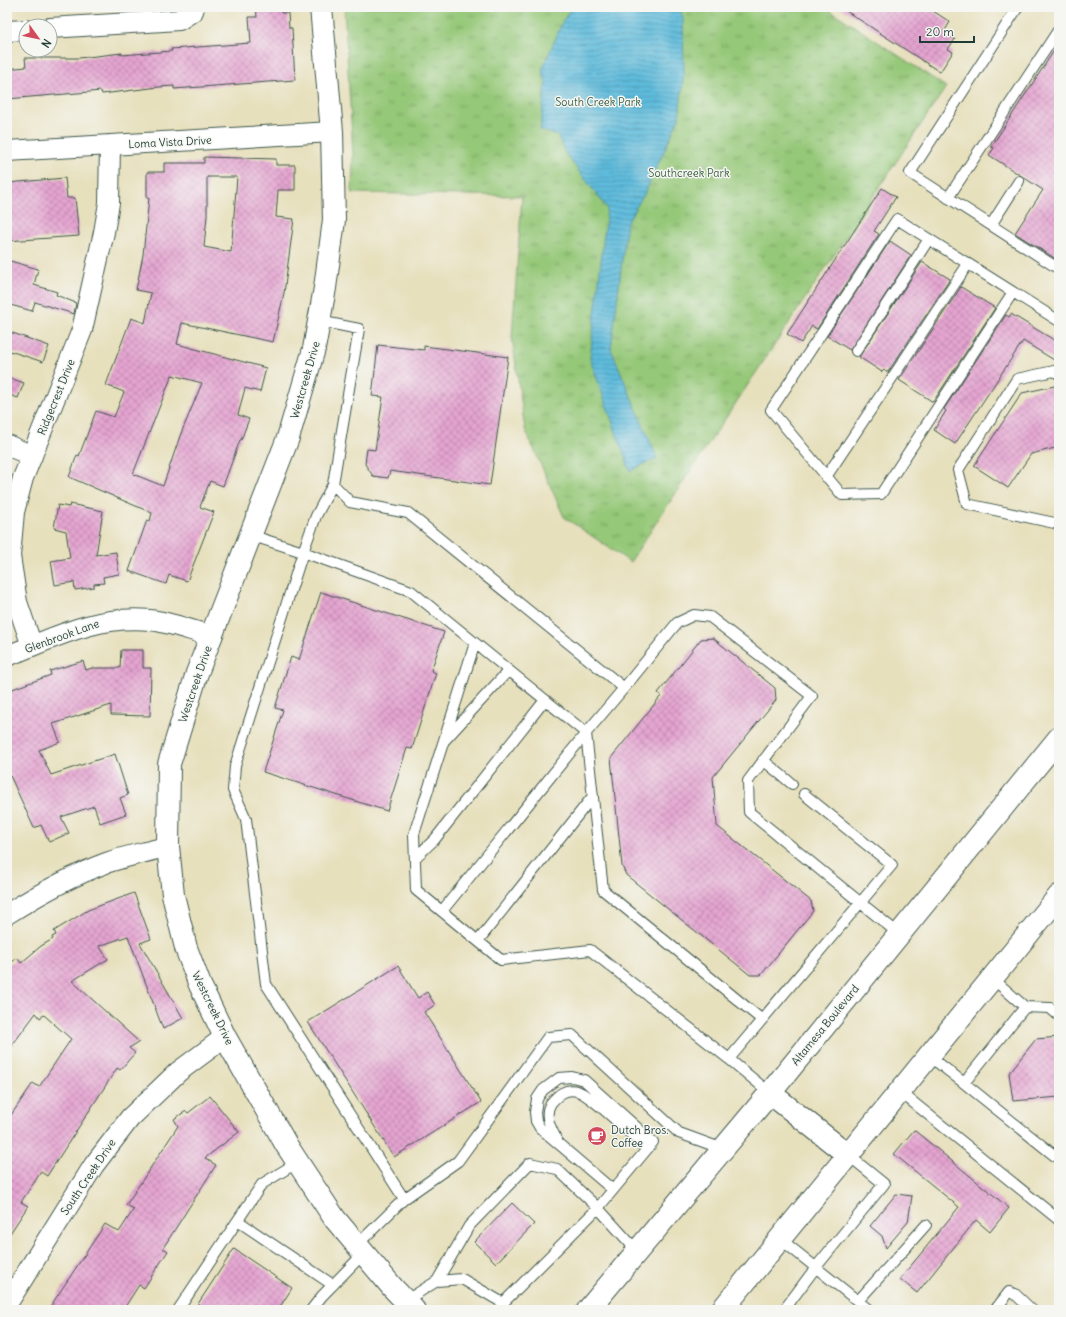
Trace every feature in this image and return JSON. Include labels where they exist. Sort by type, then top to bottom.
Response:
[{"type":"street","points":[[58,28],[179,20],[193,10],[194,7]]},
{"type":"street","name":"Westcreek Drive","points":[[321,7],[332,132],[334,220],[320,321],[314,349],[288,438],[197,673],[169,764],[168,846],[173,895],[186,948],[200,985],[225,1037],[298,1162],[335,1219],[410,1306]]},
{"type":"street","points":[[7,31],[18,30]]},
{"type":"street","name":"Loma Vista Drive","points":[[7,151],[332,132]]},
{"type":"street","name":"Ridgecrest Drive","points":[[32,646],[17,602],[10,556],[14,512],[23,478],[82,330],[109,203],[110,145]]},
{"type":"street","points":[[7,445],[32,456]]},
{"type":"street","name":"Glenbrook Lane","points":[[7,656],[92,623],[117,619],[152,620],[212,636]]},
{"type":"street","name":"Altamesa Boulevard","points":[[588,1310],[770,1093],[1059,738]]},
{"type":"street","points":[[7,914],[75,875],[107,862],[168,846]]},
{"type":"street","points":[[722,1310],[847,1154],[1059,896]]},
{"type":"street","name":"South Creek Drive","points":[[7,1304],[94,1165],[130,1118],[178,1072],[225,1037]]},
{"type":"street","points":[[770,1093],[847,1154]]},
{"type":"lane","points":[[1018,7],[910,173],[1059,269]]},
{"type":"lane","points":[[948,198],[1059,29]]},
{"type":"lane","points":[[991,225],[1019,181]]},
{"type":"lane","points":[[1013,292],[881,494],[842,496],[771,410],[897,219],[968,264],[1013,292],[1059,321]]},
{"type":"lane","points":[[856,352],[929,239]]},
{"type":"lane","points":[[826,477],[968,264]]},
{"type":"lane","points":[[320,321],[359,329],[333,484],[316,516],[303,552],[235,766],[233,790],[246,819],[266,984],[404,1199]]},
{"type":"lane","points":[[1059,374],[1054,371],[1017,379],[958,470],[967,504],[1059,524]]},
{"type":"lane","points":[[333,484],[350,502],[408,512],[624,688]]},
{"type":"lane","points":[[250,535],[303,552],[411,591],[586,733],[602,890],[762,1019]]},
{"type":"lane","points":[[442,911],[677,622],[694,615],[710,617],[812,696],[748,781],[749,812],[899,934]]},
{"type":"lane","points":[[475,643],[414,834],[416,890],[501,960],[590,950],[770,1093]]},
{"type":"lane","points":[[443,742],[508,671]]},
{"type":"lane","points":[[415,858],[435,839],[545,700]]},
{"type":"lane","points":[[763,760],[792,784]]},
{"type":"lane","points":[[729,1059],[892,865],[804,794]]},
{"type":"lane","points":[[478,941],[593,796]]},
{"type":"lane","points":[[992,978],[1025,1007],[1050,1008],[1059,1016]]},
{"type":"lane","points":[[964,1083],[1025,1007]]},
{"type":"lane","points":[[312,1310],[360,1249],[404,1199],[458,1161],[548,1037],[572,1035],[679,1133],[723,1149]]},
{"type":"lane","points":[[928,1056],[1055,1156],[1059,1151]]},
{"type":"lane","points":[[613,1190],[540,1128],[535,1112],[537,1099],[543,1090],[559,1078],[572,1077],[584,1080],[650,1146]]},
{"type":"lane","points":[[559,1144],[548,1124],[550,1106],[557,1096],[565,1091],[577,1091],[589,1098],[650,1146]]},
{"type":"lane","points":[[899,1091],[1059,1220]]},
{"type":"lane","points":[[437,1281],[462,1279],[503,1303],[598,1208],[650,1146]]},
{"type":"lane","points":[[784,1310],[816,1267],[884,1184],[847,1154]]},
{"type":"lane","points":[[178,1310],[262,1184],[298,1162]]},
{"type":"lane","points":[[410,1306],[437,1281],[469,1226],[530,1163],[557,1169],[598,1208],[637,1251]]},
{"type":"lane","points":[[238,1221],[333,1285]]},
{"type":"lane","points":[[858,1301],[926,1225]]},
{"type":"lane","points":[[779,1238],[869,1310]]},
{"type":"lane","points":[[994,1310],[1009,1292],[1015,1294],[1032,1310]]},
{"type":"green space","name":"Southcreek Park","points":[[344,7],[825,7],[946,87],[630,562],[564,517],[525,429],[512,337],[522,196],[352,193],[353,153]]},
{"type":"water","points":[[572,7],[680,7],[683,19],[684,72],[679,118],[646,191],[627,222],[611,349],[657,458],[630,471],[590,359],[607,208],[565,153],[558,136],[540,130],[546,83],[542,70],[563,21]]},
{"type":"building","points":[[256,7],[281,7],[281,13],[288,13],[289,28],[292,28],[295,80],[174,89],[174,86],[102,94],[101,91],[7,99],[7,69],[26,67],[25,58],[79,58],[122,53],[122,55],[172,51],[171,49],[251,43],[249,17],[257,17]]},
{"type":"building","points":[[840,7],[927,7],[950,22],[944,32],[955,39],[948,49],[953,52],[940,72]]},
{"type":"building","points":[[1059,43],[1059,261],[1015,233],[1043,190],[989,155],[994,148],[991,147]]},
{"type":"building","points":[[204,157],[276,159],[276,165],[295,165],[295,190],[278,190],[276,217],[294,219],[284,293],[273,342],[182,323],[177,344],[266,368],[260,392],[245,388],[238,415],[249,419],[223,486],[210,481],[200,507],[214,512],[187,581],[169,575],[166,584],[129,571],[147,520],[150,521],[152,513],[69,477],[77,455],[79,456],[96,411],[114,417],[124,392],[106,385],[131,318],[145,323],[151,293],[136,290],[143,255],[149,198],[147,198],[147,172],[164,172],[164,163],[204,163]],"holes":[[[207,177],[237,177],[231,252],[204,247],[207,216]],[[172,375],[202,383],[180,436],[163,486],[133,474]]]},
{"type":"building","points":[[65,178],[67,198],[75,198],[79,236],[7,241],[7,183]]},
{"type":"building","points":[[882,188],[896,197],[874,231],[879,234],[817,329],[812,326],[801,343],[787,334]]},
{"type":"building","points":[[890,241],[911,255],[850,350],[827,336]]},
{"type":"building","points":[[7,260],[38,269],[34,285],[57,292],[56,295],[76,303],[74,314],[35,302],[32,311],[7,304]]},
{"type":"building","points":[[922,262],[950,279],[888,372],[884,370],[882,372],[859,357]]},
{"type":"building","points":[[961,287],[995,308],[933,402],[899,380]]},
{"type":"building","points":[[1011,314],[1059,343],[1059,363],[1023,341],[955,444],[934,430],[946,411],[944,409],[1006,315],[1009,317]]},
{"type":"building","points":[[10,332],[49,346],[43,362],[7,350],[7,339]]},
{"type":"building","points":[[378,345],[424,350],[424,346],[508,357],[490,485],[390,471],[388,478],[373,476],[365,464],[367,449],[375,450],[383,397],[372,396]]},
{"type":"building","points":[[7,377],[24,383],[18,398],[7,394]]},
{"type":"building","points":[[1059,385],[1059,447],[1031,454],[1008,488],[974,466],[1022,393]]},
{"type":"building","points":[[70,504],[103,511],[96,555],[116,552],[119,574],[103,577],[104,583],[94,584],[94,587],[75,590],[74,582],[55,585],[51,561],[70,558],[66,531],[54,528],[58,505],[69,507]]},
{"type":"building","points":[[321,592],[444,632],[431,671],[436,673],[412,749],[407,748],[387,811],[263,772],[283,710],[275,708],[291,657],[299,660]]},
{"type":"building","points":[[713,638],[775,688],[776,700],[713,777],[717,826],[811,901],[813,911],[761,975],[750,975],[626,875],[622,866],[611,758],[661,696],[658,693],[701,639]]},
{"type":"building","points":[[121,650],[143,650],[143,668],[151,668],[150,716],[111,715],[111,705],[53,724],[60,742],[39,750],[51,775],[115,754],[128,795],[120,798],[126,814],[100,823],[94,806],[61,817],[69,833],[49,842],[41,825],[34,828],[7,769],[7,691],[51,675],[50,671],[83,661],[86,670],[92,668],[120,668]]},
{"type":"building","points":[[134,893],[151,939],[140,943],[183,1018],[163,1029],[128,936],[99,946],[108,959],[72,981],[139,1042],[129,1048],[135,1053],[120,1070],[117,1068],[47,1176],[41,1172],[21,1202],[28,1206],[7,1238],[7,1121],[33,1083],[39,1087],[71,1039],[44,1015],[40,1018],[36,1013],[7,1052],[7,966],[17,958],[21,963],[41,946],[53,939],[52,937],[56,935],[54,931],[88,910]]},
{"type":"building","points":[[398,966],[418,998],[427,992],[435,1005],[424,1012],[481,1102],[394,1157],[308,1022]]},
{"type":"building","points":[[1059,1037],[1059,1097],[1013,1101],[1009,1073],[1036,1039]]},
{"type":"building","points":[[210,1096],[239,1132],[205,1158],[216,1165],[163,1248],[168,1251],[144,1288],[139,1285],[123,1310],[48,1310],[105,1224],[119,1232],[134,1209],[126,1205],[178,1126],[174,1119],[186,1111],[188,1113]]},
{"type":"building","points":[[914,1130],[1009,1208],[990,1232],[976,1220],[917,1293],[900,1279],[959,1207],[894,1154]]},
{"type":"building","points":[[896,1194],[912,1196],[908,1222],[886,1248],[882,1236],[870,1226]]},
{"type":"building","points":[[512,1203],[534,1224],[496,1263],[474,1242]]},
{"type":"building","points":[[234,1249],[292,1288],[278,1310],[194,1310]]},
{"type":"place","name":"Dutch Bros. Coffee","points":[[597,1136]]},
{"type":"park label","name":"South Creek Park","points":[[598,102]]}]
